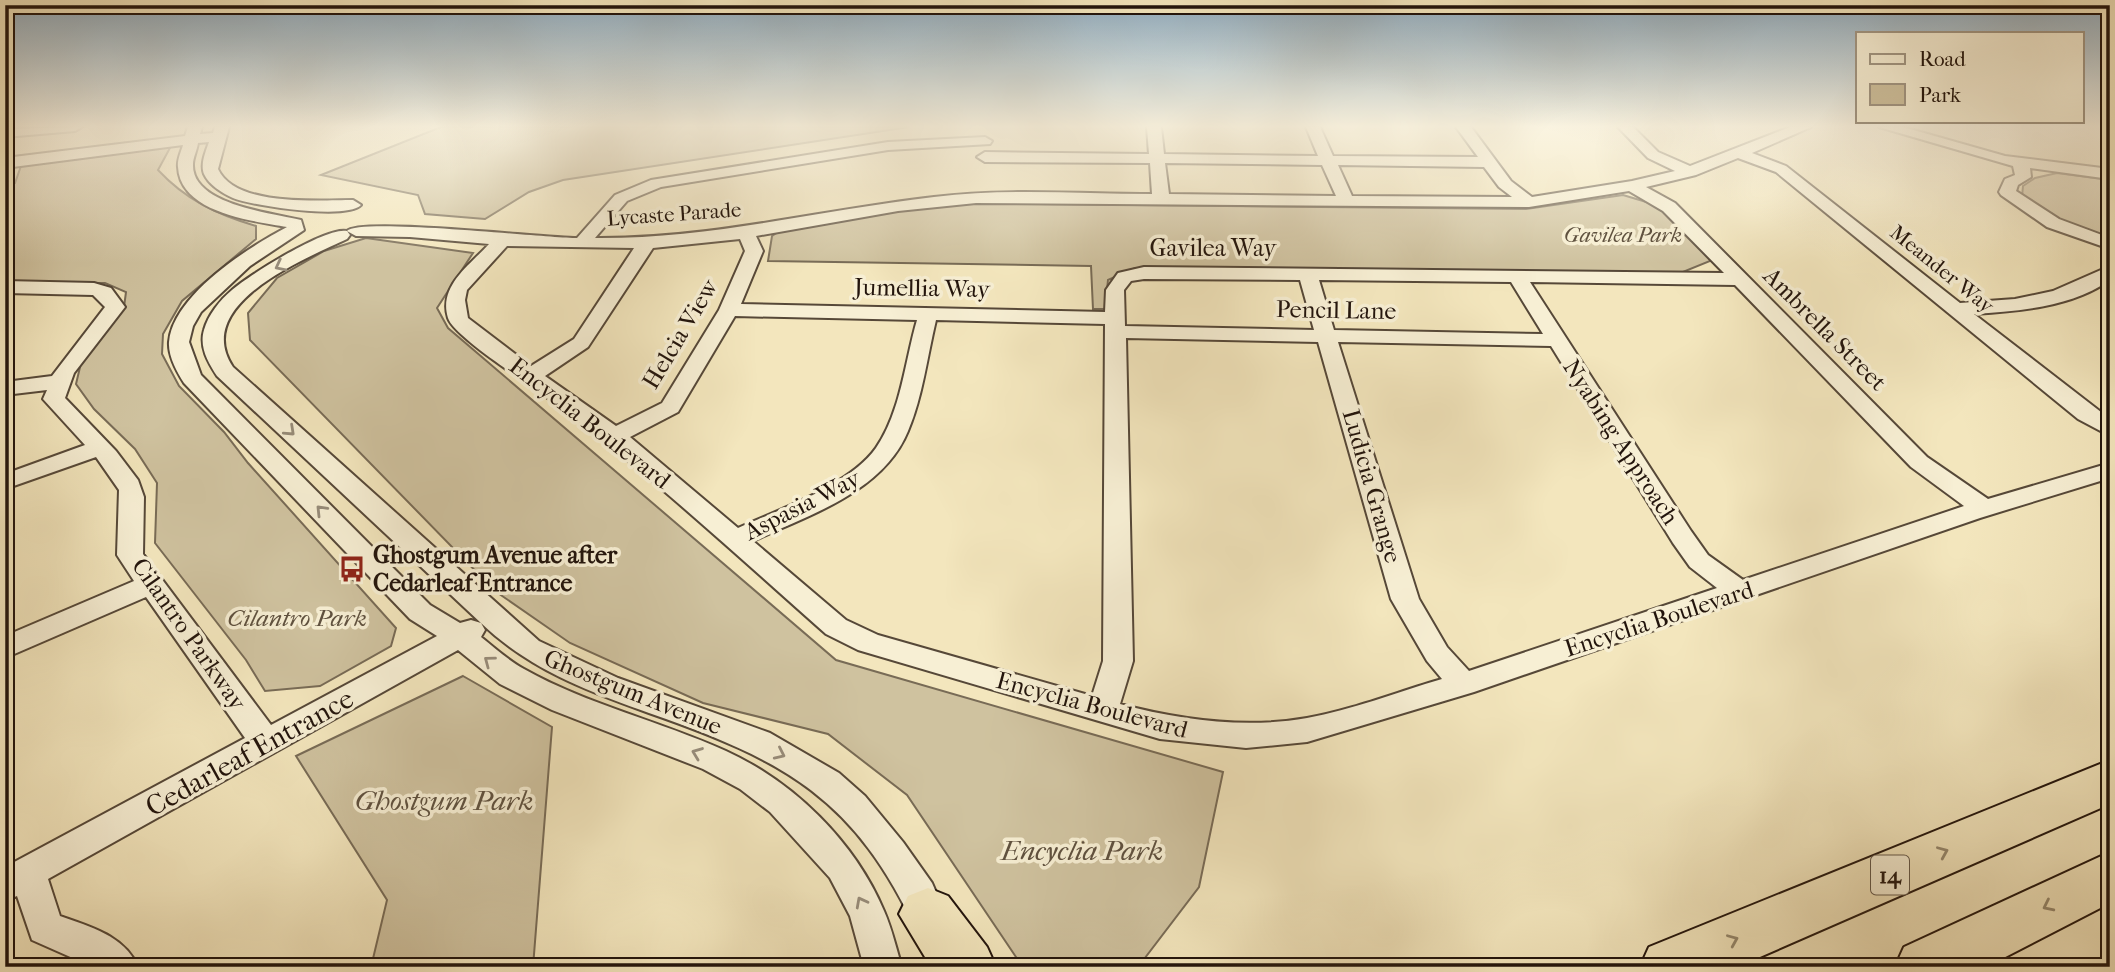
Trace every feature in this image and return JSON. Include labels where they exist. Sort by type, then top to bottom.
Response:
[{"type":"highway","name":"14","points":[[1671,967],[2110,781]]},
{"type":"highway","points":[[1926,967],[2110,876]]},
{"type":"highway","points":[[936,940],[966,967]]},
{"type":"street","name":"Lycaste Parade","points":[[188,172],[193,187],[207,199],[295,227],[310,237],[416,230],[503,240],[647,243],[746,233],[915,201],[976,198],[1528,202],[1632,186],[1689,172]]},
{"type":"street","points":[[212,172],[239,194],[266,202],[353,205],[378,209],[377,221],[349,233]]},
{"type":"street","points":[[582,243],[621,198],[657,183],[723,172]]},
{"type":"street","points":[[976,198],[981,172]]},
{"type":"street","points":[[1158,172],[1161,200]]},
{"type":"street","points":[[1333,172],[1346,201]]},
{"type":"street","points":[[1496,172],[1505,184],[1528,202]]},
{"type":"street","name":"Meander Way","points":[[1785,172],[2086,414],[2110,429]]},
{"type":"street","points":[[2023,172],[2023,177],[2011,183],[2007,192],[2068,231],[2110,244]]},
{"type":"street","name":"Ambrella Street","points":[[1632,186],[1669,206],[1919,462],[1983,508]]},
{"type":"street","name":"Ghostgum Avenue","points":[[353,205],[314,213],[269,242],[202,299],[185,323],[179,341],[182,359],[192,378],[420,612],[460,636],[511,676],[563,702],[714,760],[752,780],[782,802],[842,867],[867,913],[883,967]]},
{"type":"street","name":"Lycaste Parade","points":[[378,209],[416,230]]},
{"type":"street","name":"Ghostgum Avenue","points":[[349,233],[267,272],[232,299],[215,326],[213,351],[225,371],[493,618],[534,651],[594,682],[758,743],[827,781],[850,802],[880,838],[936,940]]},
{"type":"street","name":"Helcia View","points":[[615,436],[670,407],[729,310],[754,251],[746,233]]},
{"type":"street","name":"Encyclia Boulevard","points":[[503,240],[458,289],[458,320],[530,376],[615,436],[836,627],[868,643],[1160,727],[1246,736],[1307,730],[1463,684],[1983,508],[2110,470]]},
{"type":"street","points":[[530,376],[581,343],[647,243]]},
{"type":"street","points":[[1956,309],[2016,306],[2087,285],[2110,271]]},
{"type":"street","name":"Gavilea Way","points":[[1103,709],[1118,661],[1115,290],[1125,277],[1143,273],[1739,279]]},
{"type":"street","name":"Ludicia Grange","points":[[1308,275],[1405,599],[1437,654],[1463,684]]},
{"type":"street","name":"Nyabing Approach","points":[[1518,278],[1699,561],[1741,592]]},
{"type":"street","points":[[5,287],[94,289],[104,292],[115,307],[64,372],[61,381],[5,389]]},
{"type":"street","name":"Jumellia Way","points":[[729,310],[929,315],[1115,325]]},
{"type":"street","name":"Aspasia Way","points":[[734,540],[871,470],[888,450],[898,427],[929,315]]},
{"type":"street","name":"Pencil Lane","points":[[1115,325],[1328,336],[1556,340]]},
{"type":"street","name":"Cilantro Parkway","points":[[61,381],[54,399],[122,475],[131,491],[128,535],[130,555],[149,585],[267,744]]},
{"type":"street","points":[[5,482],[99,448]]},
{"type":"street","points":[[5,648],[149,585]]},
{"type":"street","name":"Cedarleaf Entrance","points":[[17,879],[493,618]]},
{"type":"street","points":[[17,879],[45,928],[92,946],[117,962],[119,967]]},
{"type":"green space","name":"Cilantro Park","points":[[19,172],[160,172],[202,205],[256,226],[256,239],[182,301],[163,334],[162,354],[179,386],[224,432],[248,463],[396,628],[391,646],[320,686],[265,691],[246,660],[155,543],[157,483],[135,449],[94,409],[76,384],[81,363],[124,307],[126,292],[105,283],[5,283],[5,189],[15,183]]},
{"type":"green space","points":[[328,172],[613,172],[563,180],[529,192],[485,219],[425,214],[418,195],[321,175]]},
{"type":"green space","points":[[2057,173],[2110,180],[2110,241],[2070,227],[2022,197],[2023,186],[2035,178]]},
{"type":"green space","name":"Gavilea Park","points":[[1623,195],[1663,207],[1715,259],[1678,274],[1135,268],[1108,280],[1105,309],[1093,309],[1091,266],[768,261],[772,236],[781,230],[938,203],[1526,209]]},
{"type":"green space","name":"Encyclia Park","points":[[366,238],[473,253],[437,308],[448,328],[836,660],[1223,772],[1199,887],[1138,967],[1026,967],[1020,963],[907,795],[828,734],[703,703],[570,643],[495,591],[250,340],[248,313],[277,278],[324,251]]},
{"type":"green space","name":"Ghostgum Park","points":[[463,676],[552,727],[533,967],[371,967],[387,900],[296,756]]},
{"type":"place","name":"Ghostgum Avenue after Cedarleaf Entrance","points":[[352,569]]}]
